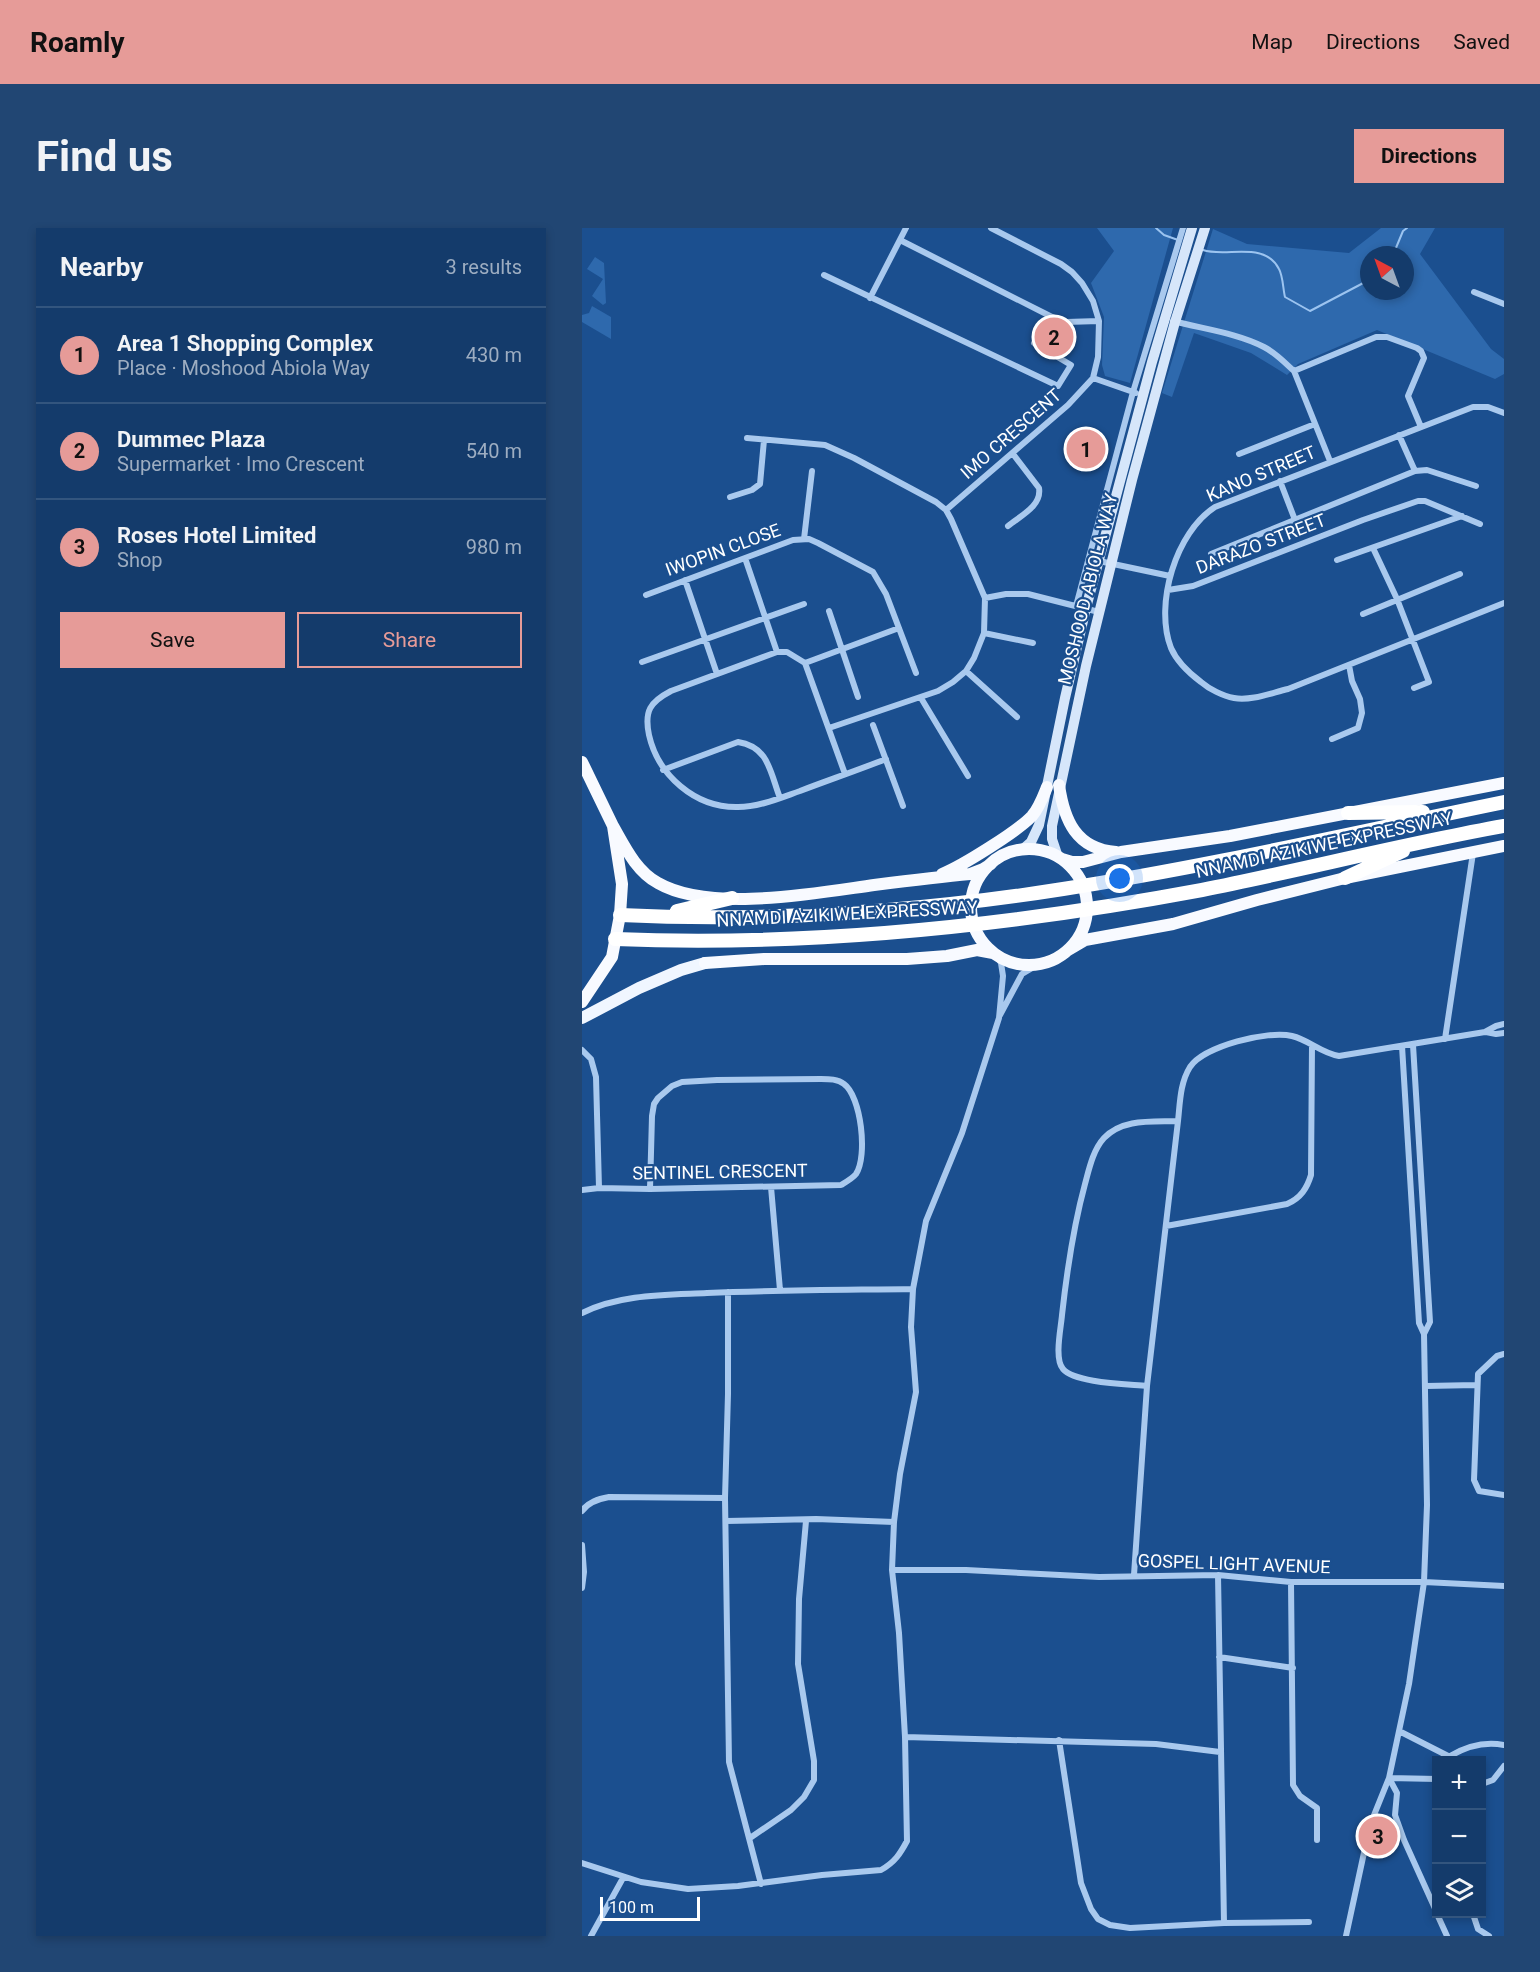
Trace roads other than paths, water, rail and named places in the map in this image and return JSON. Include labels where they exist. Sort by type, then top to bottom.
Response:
[{"type":"highway","points":[[582,762],[613,826],[622,884],[620,915],[612,957],[582,1002]]},
{"type":"highway","name":"NNAMDI AZIKIWE EXPRESSWAY","points":[[1060,858],[1072,862],[1083,862],[1120,852],[1230,837],[1504,783]]},
{"type":"highway","points":[[1053,786],[1074,830],[1091,845],[1120,852]]},
{"type":"highway","points":[[931,878],[955,868],[1024,824],[1053,786]]},
{"type":"highway","name":"NNAMDI AZIKIWE EXPRESSWAY","points":[[620,915],[824,913],[925,906],[1063,889],[1202,865],[1504,802]]},
{"type":"highway","points":[[1348,813],[1455,812]]},
{"type":"highway","name":"NNAMDI AZIKIWE EXPRESSWAY","points":[[613,826],[630,856],[643,872],[655,882],[675,892],[698,897],[732,898],[813,894],[970,874],[991,864]]},
{"type":"highway","name":"NNAMDI AZIKIWE EXPRESSWAY","points":[[615,939],[734,940],[928,930],[1132,902],[1204,889],[1430,839],[1504,826]]},
{"type":"highway","points":[[1345,878],[1430,839]]},
{"type":"highway","name":"NNAMDI AZIKIWE EXPRESSWAY","points":[[1068,950],[1085,940],[1173,924],[1345,878],[1504,846]]},
{"type":"highway","points":[[705,963],[764,958],[907,959],[947,956],[977,950],[1017,963],[1039,964],[1054,959],[1068,950],[1078,938],[1084,925],[1087,903],[1081,881],[1073,869],[1060,858],[1035,849],[1022,850],[1000,857],[991,864],[976,884],[971,909],[977,934],[995,954]]},
{"type":"highway","points":[[651,916],[732,898]]},
{"type":"main road","name":"MOSHOOD ABIOLA WAY","points":[[1060,858],[1051,834],[1053,786],[1081,607],[1099,561],[1164,318],[1192,228]]},
{"type":"main road","name":"MOSHOOD ABIOLA WAY","points":[[1022,850],[1031,842],[1037,831],[1053,786],[1111,563],[1143,395],[1175,322],[1205,228]]},
{"type":"main road","points":[[582,1018],[639,988],[681,970],[705,963]]},
{"type":"street","points":[[870,297],[906,228]]},
{"type":"street","points":[[991,228],[1072,272],[1093,301],[1100,321],[1098,357],[1093,378],[1143,395]]},
{"type":"street","points":[[1081,607],[1143,395],[1184,228]]},
{"type":"street","points":[[900,240],[1054,318],[1066,322],[1100,321]]},
{"type":"street","points":[[824,275],[1058,386],[1071,365],[1034,343]]},
{"type":"street","points":[[1474,292],[1504,304]]},
{"type":"street","points":[[1164,318],[1263,346],[1294,371],[1330,461]]},
{"type":"street","points":[[1294,371],[1376,337],[1387,337],[1417,348],[1424,358],[1408,396],[1421,427]]},
{"type":"street","name":"IMO CRESCENT","points":[[946,510],[1068,405],[1093,378]]},
{"type":"street","name":"KANO STREET","points":[[1504,413],[1488,407],[1473,407],[1215,507],[1206,513],[1183,541],[1170,576],[1166,612],[1171,648],[1180,663],[1204,686],[1235,698],[1255,697],[1288,688],[1504,603]]},
{"type":"street","points":[[1239,454],[1315,423]]},
{"type":"street","points":[[1399,435],[1415,471]]},
{"type":"street","points":[[747,438],[810,443],[830,447],[924,495],[946,510],[985,598],[984,633],[975,658],[953,682],[921,698],[829,728]]},
{"type":"street","points":[[730,496],[752,490],[760,484],[764,440]]},
{"type":"street","points":[[1008,526],[1036,503],[1040,493],[1039,488],[1012,454]]},
{"type":"street","points":[[1211,554],[1415,471],[1427,470],[1476,486]]},
{"type":"street","points":[[804,539],[812,471]]},
{"type":"street","points":[[1280,481],[1295,520]]},
{"type":"street","name":"DARAZO STREET","points":[[1168,590],[1193,586],[1418,501],[1425,501],[1480,524]]},
{"type":"street","points":[[1337,560],[1462,516]]},
{"type":"street","name":"IWOPIN CLOSE","points":[[646,595],[793,540],[804,539],[818,543],[873,572],[886,594],[915,673]]},
{"type":"street","points":[[1374,548],[1397,599],[1429,682],[1414,688]]},
{"type":"street","points":[[745,558],[777,652]]},
{"type":"street","points":[[1099,561],[1170,576]]},
{"type":"street","points":[[1363,614],[1460,574]]},
{"type":"street","points":[[685,580],[717,674]]},
{"type":"street","points":[[985,598],[1028,594],[1099,612]]},
{"type":"street","points":[[642,662],[804,604]]},
{"type":"street","points":[[829,611],[858,697]]},
{"type":"street","points":[[805,663],[898,628]]},
{"type":"street","points":[[984,633],[1033,643]]},
{"type":"street","points":[[845,774],[805,663],[787,652],[777,652],[671,691],[658,698],[647,714],[653,750],[663,770],[686,790],[714,804],[752,806],[780,798],[886,759]]},
{"type":"street","points":[[1332,739],[1358,728],[1362,713],[1349,665]]},
{"type":"street","points":[[966,670],[1017,717]]},
{"type":"street","points":[[921,698],[968,776]]},
{"type":"street","points":[[873,725],[903,806]]},
{"type":"street","points":[[663,770],[738,742],[747,744],[764,755],[780,798]]},
{"type":"street","points":[[1445,1039],[1473,852]]},
{"type":"street","points":[[995,954],[1001,963],[1003,976],[999,1018]]},
{"type":"street","points":[[582,1863],[623,1878],[655,1885],[717,1888],[881,1870],[901,1853],[907,1841],[904,1737],[899,1632],[892,1570],[894,1522],[900,1474],[916,1392],[911,1327],[913,1289],[926,1221],[962,1133],[999,1018],[1022,974],[1039,964]]},
{"type":"street","points":[[1134,1575],[1147,1386],[1182,1090],[1188,1070],[1206,1053],[1246,1040],[1276,1035],[1294,1036],[1325,1052],[1339,1056],[1485,1032],[1504,1024]]},
{"type":"street","points":[[1485,1032],[1504,1033]]},
{"type":"street","points":[[1166,1226],[1287,1204],[1297,1199],[1304,1191],[1311,1175],[1312,1045]]},
{"type":"street","points":[[1413,1045],[1430,1322],[1424,1334]]},
{"type":"street","points":[[1346,1936],[1370,1826],[1389,1778],[1399,1731],[1414,1656],[1427,1547],[1424,1334],[1419,1323],[1402,1047]]},
{"type":"street","points":[[582,1050],[591,1059],[596,1077],[599,1188]]},
{"type":"street","name":"SENTINEL CRESCENT","points":[[582,1190],[599,1188],[650,1189],[835,1186],[847,1182],[856,1174],[861,1163],[862,1152],[856,1099],[845,1084],[821,1078],[699,1081],[682,1082],[672,1086],[654,1104],[650,1189]]},
{"type":"street","points":[[1147,1386],[1080,1378],[1063,1369],[1059,1362],[1059,1343],[1066,1269],[1075,1219],[1089,1169],[1100,1143],[1110,1133],[1133,1123],[1178,1121]]},
{"type":"street","points":[[771,1187],[780,1290]]},
{"type":"street","points":[[1416,1264],[1426,1264]]},
{"type":"street","points":[[582,1313],[627,1299],[780,1290],[913,1289]]},
{"type":"street","points":[[728,1292],[725,1498],[729,1762],[761,1884]]},
{"type":"street","points":[[1504,1354],[1485,1365],[1478,1374],[1475,1485],[1479,1491],[1504,1495]]},
{"type":"street","points":[[1426,1386],[1476,1385]]},
{"type":"street","points":[[582,1511],[596,1500],[609,1497],[725,1498]]},
{"type":"street","points":[[726,1521],[894,1522]]},
{"type":"street","points":[[750,1838],[791,1810],[804,1797],[814,1780],[814,1761],[798,1664],[799,1599],[806,1521]]},
{"type":"street","points":[[582,1545],[584,1572],[582,1588]]},
{"type":"street","name":"GOSPEL LIGHT AVENUE","points":[[892,1570],[966,1570],[1099,1577],[1218,1575],[1291,1582],[1424,1582],[1504,1586]]},
{"type":"street","points":[[1218,1575],[1224,1923]]},
{"type":"street","points":[[1291,1582],[1293,1785],[1300,1796],[1317,1808],[1317,1840]]},
{"type":"street","points":[[1219,1657],[1293,1668]]},
{"type":"street","points":[[1399,1731],[1450,1756],[1464,1747],[1487,1743],[1504,1745]]},
{"type":"street","points":[[904,1737],[1059,1740],[1185,1746],[1220,1752]]},
{"type":"street","points":[[1059,1740],[1081,1883],[1091,1909],[1098,1919],[1110,1925],[1130,1928],[1224,1923],[1309,1922]]},
{"type":"street","points":[[1486,1783],[1493,1780],[1504,1766]]},
{"type":"street","points":[[1389,1778],[1432,1779]]},
{"type":"street","points":[[1389,1778],[1397,1793],[1395,1815],[1432,1902]]},
{"type":"street","points":[[591,1936],[623,1878]]},
{"type":"street","points":[[1439,1918],[1447,1936]]},
{"type":"street","points":[[1474,1918],[1478,1929],[1489,1936]]},
{"type":"waterway","points":[[1156,228],[1164,235],[1178,240]]},
{"type":"waterway","points":[[1397,246],[1403,231],[1407,228]]},
{"type":"waterway","points":[[1203,250],[1254,252],[1264,255],[1272,260],[1279,269],[1285,297],[1310,311],[1360,285]]},
{"type":"place","name":"Dummec Plaza","points":[[1054,337]]},
{"type":"place","name":"Area 1 Shopping Complex","points":[[1086,449]]},
{"type":"place","name":"Roses Hotel Limited","points":[[1378,1836]]}]
